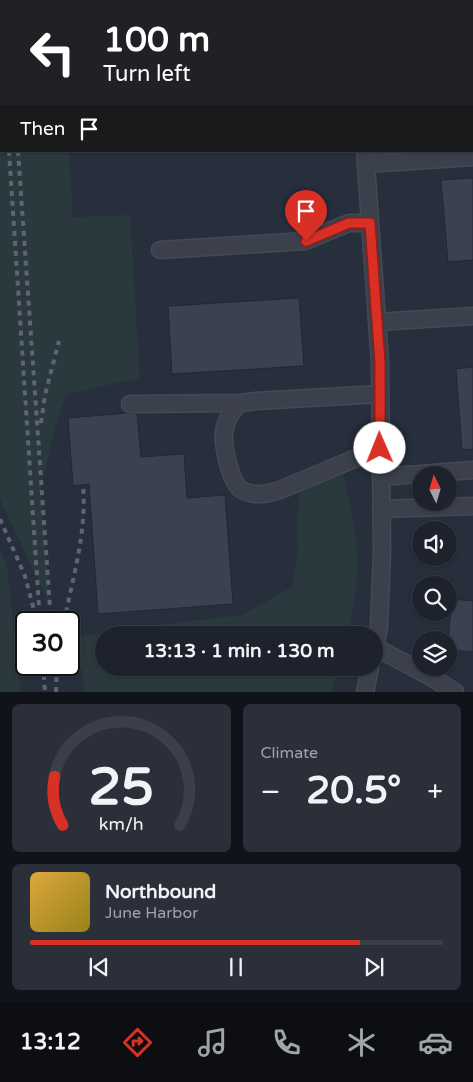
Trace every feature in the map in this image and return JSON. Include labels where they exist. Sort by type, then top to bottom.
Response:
[{"type":"street","points":[[379,626],[382,552],[380,394],[366,158],[473,156]]},
{"type":"street","points":[[160,250],[306,241],[349,223],[370,223]]},
{"type":"street","points":[[377,322],[473,316]]},
{"type":"street","points":[[130,404],[241,403],[380,394]]},
{"type":"street","points":[[241,403],[228,418],[224,433],[232,477],[238,486],[248,492],[264,494],[280,490],[380,448]]},
{"type":"street","points":[[381,477],[473,470]]},
{"type":"street","points":[[381,509],[473,506]]},
{"type":"street","points":[[383,653],[431,677],[455,692]]},
{"type":"street","points":[[364,692],[368,676]]},
{"type":"shaded area","points":[[0,152],[69,152],[73,217],[130,215],[140,378],[66,394],[41,486],[50,606],[0,499]]},
{"type":"shaded area","points":[[342,470],[357,550],[357,577],[351,626],[145,626],[242,615],[292,587],[298,552],[297,522],[300,488]]},
{"type":"shaded area","points":[[0,547],[7,566],[15,638],[15,676],[19,676],[21,692],[0,692]]},
{"type":"shaded area","points":[[95,634],[95,676],[337,676],[331,692],[84,692],[80,637]]},
{"type":"building","points":[[473,178],[473,260],[448,262],[441,180]]},
{"type":"building","points":[[299,298],[304,366],[172,374],[168,306]]},
{"type":"building","points":[[473,367],[473,449],[462,450],[456,369]]},
{"type":"building","points":[[128,413],[137,414],[141,457],[184,454],[187,498],[225,495],[233,604],[98,614],[89,484],[73,486],[68,418]]},
{"type":"building","points":[[457,599],[473,601],[473,652],[457,651],[457,631],[449,631],[450,621],[457,621]]},
{"type":"railway","points":[[9,152],[39,611]]},
{"type":"railway","points":[[18,152],[50,611]]},
{"type":"railway","points":[[41,423],[45,395],[59,341]]},
{"type":"railway","points":[[66,611],[81,537],[84,502],[83,485]]},
{"type":"railway","points":[[0,519],[25,576],[34,610]]},
{"type":"railway","points":[[44,676],[45,692]]},
{"type":"railway","points":[[56,692],[57,676]]},
{"type":"route","points":[[306,241],[349,223],[370,223],[380,363],[380,448]]}]
